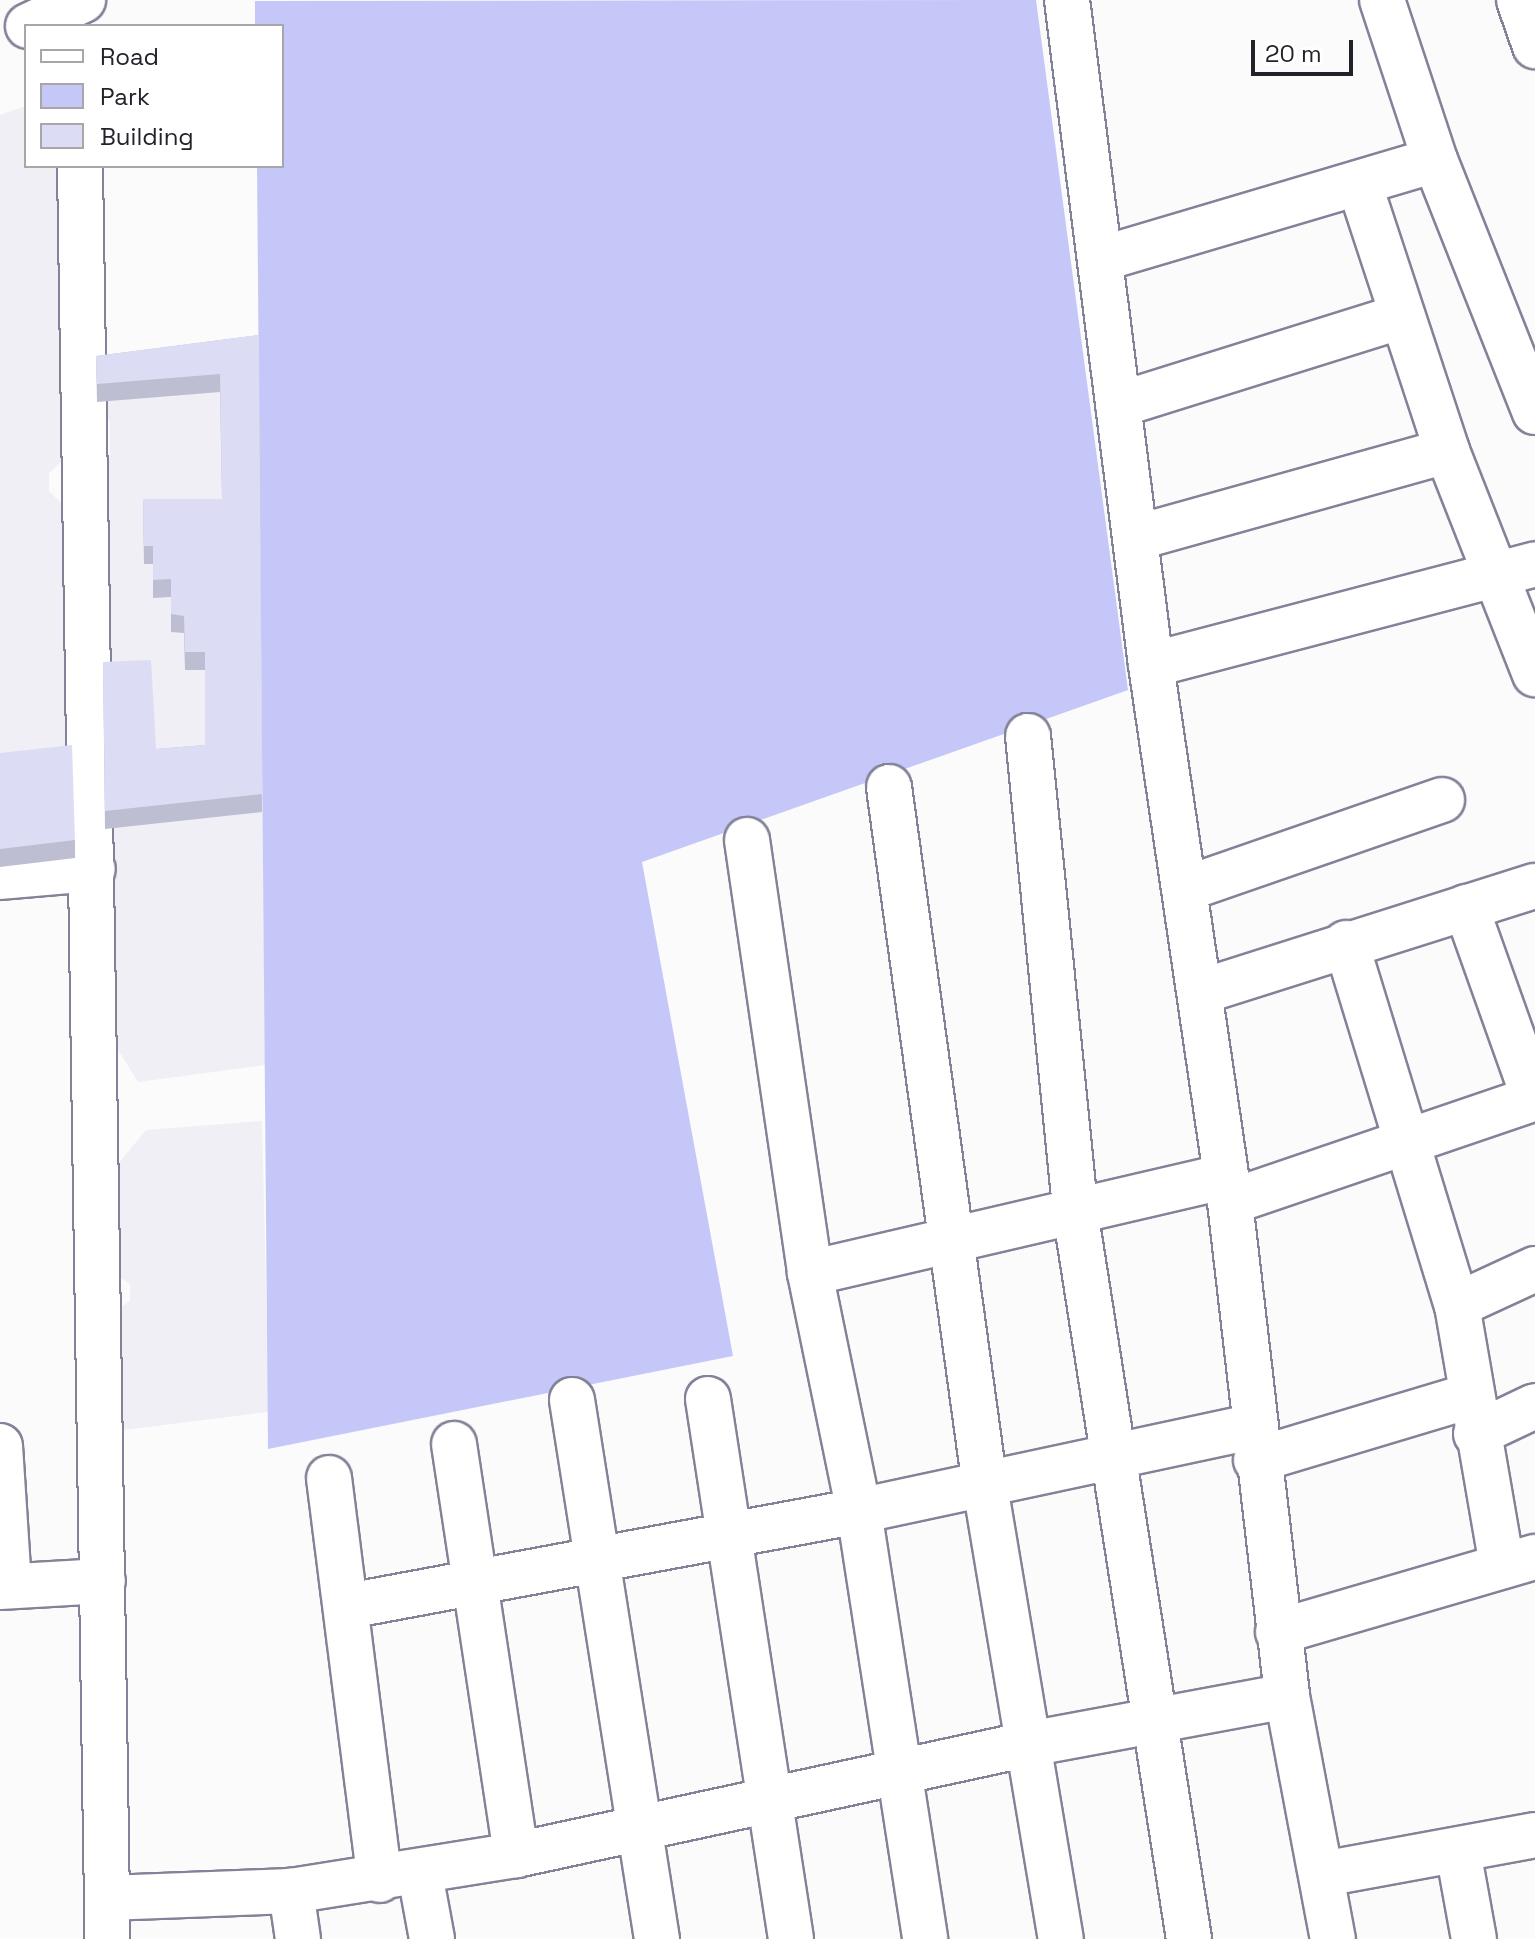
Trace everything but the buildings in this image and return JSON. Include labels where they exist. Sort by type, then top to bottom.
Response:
[{"type":"street","points":[[1067,0],[1151,665],[1228,1189],[1254,1444],[1278,1632],[1287,1696],[1333,1939]]},
{"type":"street","points":[[1382,0],[1435,160],[1535,412]]},
{"type":"street","points":[[1519,0],[1535,46]]},
{"type":"street","points":[[34,24],[80,10]]},
{"type":"street","points":[[0,39],[24,27]]},
{"type":"street","points":[[1101,259],[1435,160]]},
{"type":"street","points":[[80,168],[107,1918],[400,1877],[637,1830],[1028,1744],[1287,1696]]},
{"type":"street","points":[[1359,183],[1447,451],[1517,569],[1535,674]]},
{"type":"street","points":[[1118,405],[1402,316]]},
{"type":"street","points":[[1135,538],[1447,451]]},
{"type":"street","points":[[1151,665],[1517,569]]},
{"type":"street","points":[[1028,736],[1075,1211],[1150,1723],[1189,1939]]},
{"type":"street","points":[[889,787],[985,1486],[1061,1939]]},
{"type":"street","points":[[1185,889],[1442,800]]},
{"type":"street","points":[[747,840],[810,1273],[859,1511],[925,1939]]},
{"type":"street","points":[[0,877],[93,869]]},
{"type":"street","points":[[1200,992],[1346,943],[1535,886]]},
{"type":"street","points":[[810,1273],[1075,1211],[1228,1189],[1408,1138],[1534,1098],[1466,907]]},
{"type":"street","points":[[1278,1632],[1518,1561],[1473,1415],[1457,1305],[1346,943]]},
{"type":"street","points":[[1457,1305],[1535,1269]]},
{"type":"street","points":[[708,1399],[791,1939]]},
{"type":"street","points":[[572,1400],[599,1558],[637,1830],[657,1939]]},
{"type":"street","points":[[348,1606],[727,1537],[1113,1458],[1254,1444],[1535,1406]]},
{"type":"street","points":[[454,1444],[516,1855]]},
{"type":"street","points":[[0,1446],[4,1586],[103,1581]]},
{"type":"street","points":[[329,1478],[348,1606],[400,1877],[432,1939]]},
{"type":"street","points":[[1323,1874],[1535,1835]]},
{"type":"street","points":[[1458,1851],[1474,1939]]},
{"type":"street","points":[[291,1891],[298,1939]]},
{"type":"shaded area","points":[[24,107],[24,168],[59,168],[64,459],[49,473],[49,491],[65,507],[75,858],[0,867],[0,115]]},
{"type":"shaded area","points":[[259,353],[265,1065],[138,1082],[108,1033],[99,471],[110,458],[110,421],[97,411],[96,374]]},
{"type":"shaded area","points":[[262,1121],[269,1412],[115,1431],[114,1406],[123,1401],[114,1311],[130,1301],[130,1284],[114,1273],[114,1169],[146,1130]]},
{"type":"green space","points":[[1036,0],[1128,690],[642,862],[733,1356],[268,1449],[257,168],[284,168],[284,24],[255,24],[255,1]]}]
